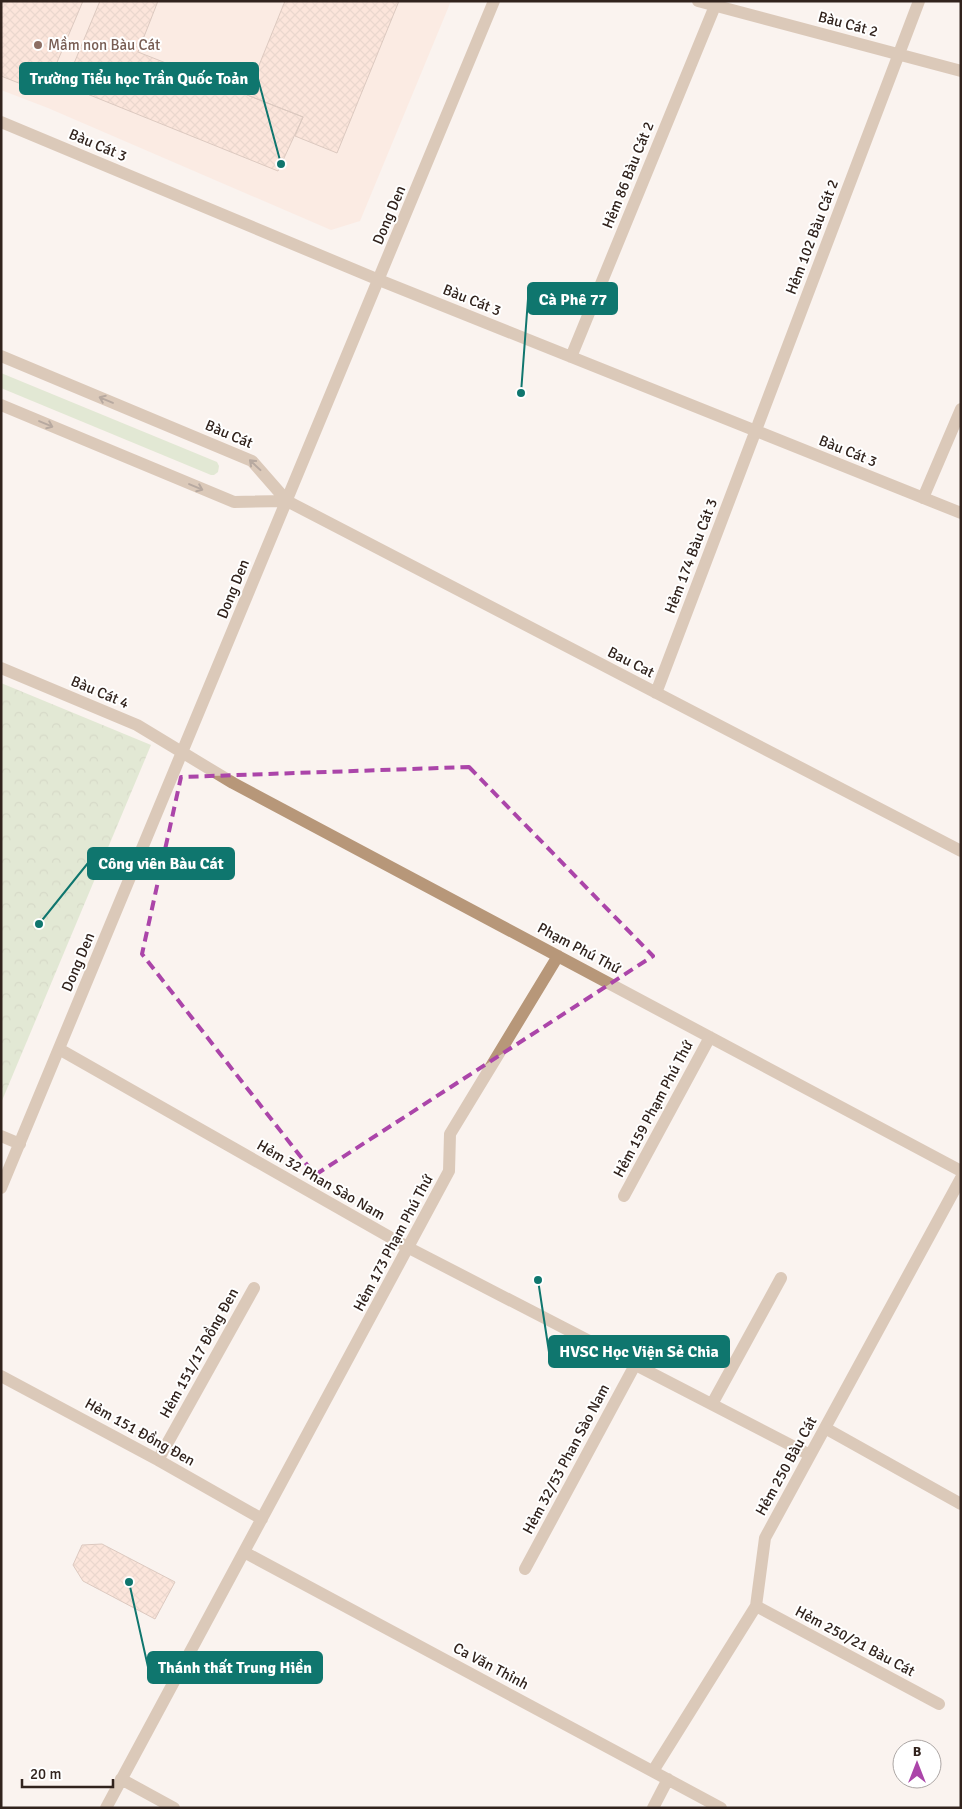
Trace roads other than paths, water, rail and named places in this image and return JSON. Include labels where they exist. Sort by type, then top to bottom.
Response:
[{"type":"street","name":"Dong Den","points":[[1,1188],[494,1]]},
{"type":"street","name":"Bàu Cát 2","points":[[698,1],[716,4],[961,71]]},
{"type":"street","name":"Hẻm 102 Bàu Cát 2","points":[[756,431],[919,1]]},
{"type":"street","name":"Hẻm 86 Bàu Cát 2","points":[[571,357],[716,4]]},
{"type":"street","name":"Bàu Cát 3","points":[[1,122],[379,280],[961,513]]},
{"type":"street","name":"Bàu Cát","points":[[1,356],[252,461],[287,501]]},
{"type":"street","points":[[1,405],[234,502],[287,501]]},
{"type":"street","points":[[923,498],[961,408]]},
{"type":"street","name":"Hẻm 174 Bàu Cát 3","points":[[656,693],[756,431]]},
{"type":"street","name":"Bau Cat","points":[[287,501],[961,851]]},
{"type":"street","name":"Bàu Cát 4","points":[[1,668],[137,724],[183,753]]},
{"type":"street","name":"Phạm Phú Thứ","points":[[183,753],[233,783],[961,1171]]},
{"type":"street","name":"Hẻm 173 Phạm Phú Thứ","points":[[244,1552],[449,1171],[450,1134],[558,956]]},
{"type":"street","name":"Hẻm 159 Phạm Phú Thứ","points":[[624,1196],[710,1037]]},
{"type":"street","name":"Hẻm 32 Phan Sào Nam","points":[[59,1049],[409,1248],[810,1455]]},
{"type":"street","points":[[1,1136],[20,1144]]},
{"type":"street","name":"Hẻm 250 Bàu Cát","points":[[653,1771],[756,1606],[765,1538],[961,1178]]},
{"type":"street","points":[[712,1404],[781,1278]]},
{"type":"street","name":"Hẻm 151/17 Đồng Đen","points":[[158,1460],[254,1288]]},
{"type":"street","name":"Hẻm 32/53 Phan Sào Nam","points":[[525,1569],[635,1365]]},
{"type":"street","name":"Hẻm 151 Đồng Đen","points":[[1,1376],[158,1460],[262,1519]]},
{"type":"street","points":[[825,1428],[961,1504]]},
{"type":"street","points":[[106,1808],[244,1552]]},
{"type":"street","name":"Ca Văn Thỉnh","points":[[244,1552],[721,1808]]},
{"type":"street","name":"Hẻm 250/21 Bàu Cát","points":[[756,1606],[939,1704]]},
{"type":"street","points":[[121,1779],[174,1808]]},
{"type":"street","points":[[653,1808],[668,1779]]},
{"type":"place","name":"Mầm non Bàu Cát","points":[[38,45]]},
{"type":"place","name":"Trường Tiểu học Trần Quốc Toản","points":[[281,164]]},
{"type":"place","name":"Cà Phê 77","points":[[521,393]]},
{"type":"place","name":"Công viên Bàu Cát","points":[[39,924]]},
{"type":"place","name":"HVSC Học Viện Sẻ Chia","points":[[538,1280]]},
{"type":"place","name":"Thánh thất Trung Hiền","points":[[129,1582]]}]
